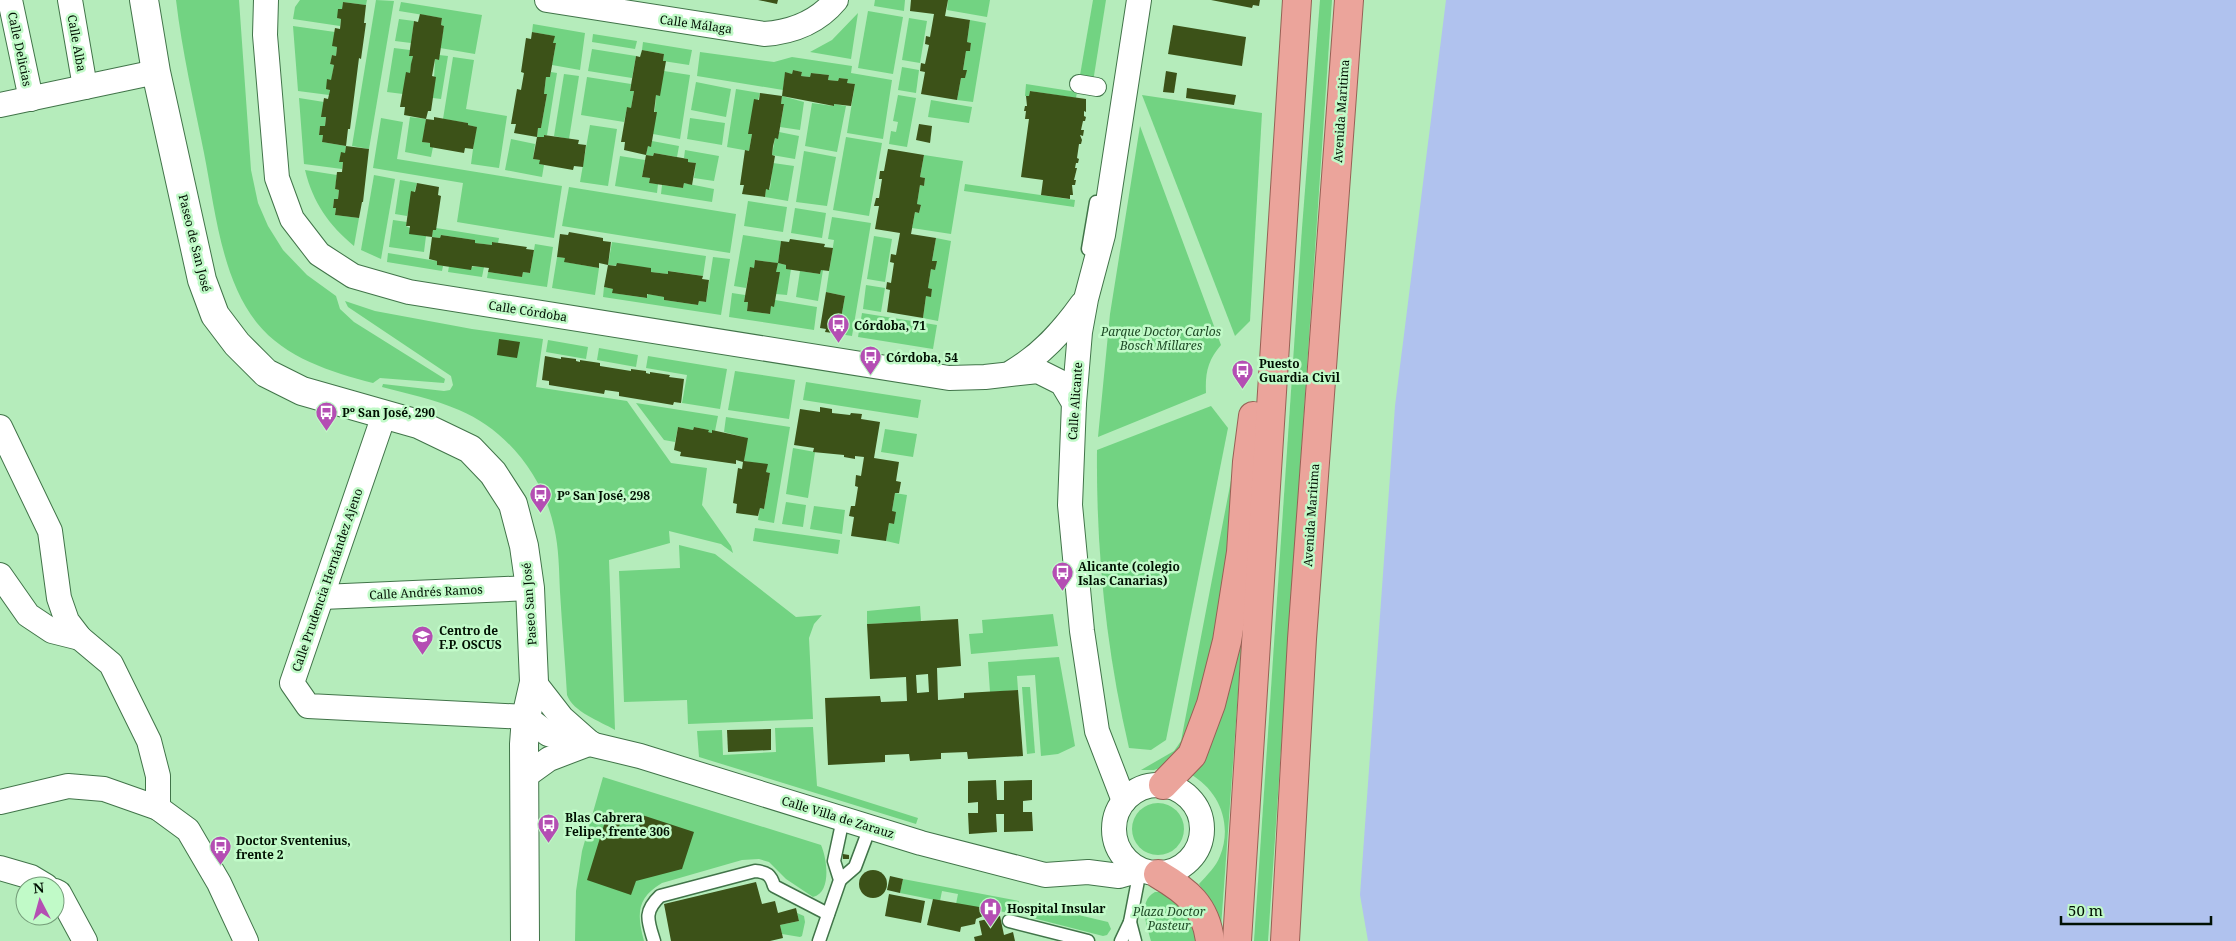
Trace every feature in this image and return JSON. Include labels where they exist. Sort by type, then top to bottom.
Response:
[{"type":"highway","points":[[1237,941],[1297,0]]},
{"type":"highway","name":"Avenida Maritima","points":[[1285,941],[1303,630],[1349,0]]},
{"type":"highway","points":[[1163,785],[1192,755],[1211,704],[1227,641],[1242,552],[1247,462],[1260,357],[1278,292]]},
{"type":"highway","points":[[1149,872],[1180,887],[1196,904],[1208,923],[1210,941]]},
{"type":"street","name":"Calle Delicias","points":[[10,0],[31,99]]},
{"type":"street","name":"Calle Alba","points":[[70,0],[85,87]]},
{"type":"street","name":"Paseo de San José","points":[[144,0],[156,72],[202,280],[215,314],[237,344],[266,373],[302,391],[384,415]]},
{"type":"street","name":"Calle Córdoba","points":[[266,0],[265,34],[277,178],[292,219],[319,254],[353,276],[409,292],[949,378],[1008,374],[1040,362],[1057,348],[1063,349],[1073,361]]},
{"type":"street","name":"Calle Málaga","points":[[547,0],[764,34],[802,27],[819,16],[836,0]]},
{"type":"street","name":"Calle Alicante","points":[[1124,801],[1097,731],[1082,631],[1070,505],[1074,403],[1073,361],[1086,299],[1104,235],[1139,0]]},
{"type":"street","points":[[0,105],[156,72]]},
{"type":"street","points":[[1079,84],[1097,87]]},
{"type":"street","name":"Calle Córdoba","points":[[1040,362],[1086,299]]},
{"type":"street","points":[[1040,362],[1062,383],[1074,403]]},
{"type":"street","name":"Paseo San José","points":[[384,415],[418,424],[470,449],[493,473],[513,504],[524,546],[530,588],[534,682],[526,717],[524,778],[526,941]]},
{"type":"street","name":"Calle Prudencia Hernández Ajeno","points":[[384,415],[292,683],[308,706],[526,717]]},
{"type":"street","points":[[0,427],[50,531],[59,598],[67,620],[80,638],[110,664],[149,742],[158,776],[158,808]]},
{"type":"street","points":[[0,575],[28,615],[52,631],[80,638]]},
{"type":"street","name":"Calle Andrés Ramos","points":[[322,597],[530,588]]},
{"type":"street","name":"Calle Villa de Zarauz","points":[[534,682],[562,718],[591,743]]},
{"type":"street","name":"Calle Villa de Zarauz","points":[[526,717],[548,734],[640,756],[870,827],[1045,875],[1088,872],[1119,876],[1149,872]]},
{"type":"street","points":[[524,778],[550,759],[591,743]]},
{"type":"street","points":[[1163,785],[1178,790],[1190,798],[1198,810],[1202,824],[1201,839],[1196,853],[1186,864],[1173,871],[1149,872],[1129,863],[1120,854],[1115,842],[1116,814],[1124,801],[1135,791],[1149,786],[1163,785]]},
{"type":"street","points":[[0,802],[68,786],[104,789],[158,808],[188,830],[218,883],[246,941]]},
{"type":"street","points":[[1088,872],[1103,854],[1114,829]]},
{"type":"street","points":[[0,868],[28,876]]},
{"type":"street","points":[[65,904],[85,941]]},
{"type":"lane","points":[[1086,299],[1085,266],[1128,0]]},
{"type":"lane","points":[[840,880],[834,861],[843,819]]},
{"type":"lane","points":[[818,941],[840,880],[855,867],[870,827]]},
{"type":"lane","points":[[654,941],[648,918],[650,905],[660,896],[755,871],[763,872],[771,877],[774,886],[828,914]]},
{"type":"lane","points":[[1121,941],[1149,872]]},
{"type":"lane","points":[[1009,921],[1088,941]]},
{"type":"lane","points":[[1130,922],[1135,941]]},
{"type":"green space","points":[[176,0],[239,0],[251,170],[258,203],[268,226],[283,250],[307,275],[336,296],[340,309],[354,322],[445,379],[444,383],[380,378],[373,383],[341,374],[310,362],[281,346],[257,323],[235,285],[221,242],[185,58]]},
{"type":"green space","points":[[300,0],[367,0],[366,5],[343,2],[342,9],[337,18],[341,19],[340,26],[293,19],[295,7]]},
{"type":"green space","points":[[376,0],[394,1],[369,149],[352,146]]},
{"type":"green space","points":[[875,0],[905,0],[904,11],[874,6]]},
{"type":"green space","points":[[948,0],[990,0],[987,17],[947,10]]},
{"type":"green space","points":[[1093,0],[1106,0],[1093,82],[1079,81]]},
{"type":"green space","points":[[1320,0],[1332,0],[1268,941],[1254,941],[1302,228]]},
{"type":"green space","points":[[401,2],[482,15],[475,54],[440,48],[444,26],[441,25],[442,18],[399,11]]},
{"type":"green space","points":[[868,11],[903,17],[893,74],[858,68]]},
{"type":"green space","points":[[858,13],[851,59],[810,52],[832,40]]},
{"type":"green space","points":[[909,18],[927,21],[920,63],[902,60]]},
{"type":"green space","points":[[399,19],[414,21],[411,43],[395,41]]},
{"type":"green space","points":[[970,20],[986,23],[973,102],[957,100],[961,78],[965,78],[966,71],[963,70],[966,51],[970,51],[971,43],[967,42]]},
{"type":"green space","points":[[533,24],[585,33],[580,70],[552,65],[556,43],[553,43],[554,36],[532,32]]},
{"type":"green space","points":[[293,26],[335,32],[333,46],[337,47],[336,56],[332,55],[330,64],[334,65],[329,95],[298,91]]},
{"type":"green space","points":[[593,34],[637,41],[635,49],[592,42]]},
{"type":"green space","points":[[643,42],[692,50],[689,65],[663,61],[664,54],[642,50]]},
{"type":"green space","points":[[394,48],[410,50],[409,55],[413,56],[403,94],[387,92]]},
{"type":"green space","points":[[592,49],[636,56],[632,78],[588,71]]},
{"type":"green space","points":[[700,52],[774,62],[792,57],[852,66],[851,73],[892,80],[883,139],[847,133],[855,84],[847,83],[848,79],[828,80],[829,75],[811,73],[810,77],[801,76],[802,72],[793,70],[792,74],[785,73],[783,90],[697,76]]},
{"type":"green space","points":[[439,55],[448,56],[441,99],[433,98],[435,59],[439,60]]},
{"type":"green space","points":[[453,57],[474,60],[466,109],[507,116],[499,168],[471,164],[476,127],[468,125],[468,123],[443,119]]},
{"type":"green space","points":[[902,67],[919,70],[916,93],[898,90]]},
{"type":"green space","points":[[664,71],[690,75],[680,139],[653,134],[656,95]]},
{"type":"green space","points":[[551,72],[557,73],[547,135],[537,137],[538,128],[541,128],[547,94],[544,94],[546,77],[550,77]]},
{"type":"green space","points":[[564,74],[579,76],[569,139],[554,136]]},
{"type":"green space","points":[[587,77],[631,84],[630,90],[634,91],[631,108],[627,108],[624,122],[581,115]]},
{"type":"green space","points":[[696,82],[731,89],[726,117],[691,110]]},
{"type":"green space","points":[[1026,84],[1077,92],[1076,98],[1030,91],[1029,96],[1025,96]]},
{"type":"green space","points":[[736,89],[760,93],[749,134],[752,134],[749,151],[727,147]]},
{"type":"green space","points":[[898,95],[916,98],[907,147],[889,144],[891,131],[896,132],[898,122],[893,121]]},
{"type":"green space","points":[[1142,95],[1262,113],[1250,321],[1235,336]]},
{"type":"green space","points":[[782,96],[804,102],[800,130],[780,127],[784,105],[781,104]]},
{"type":"green space","points":[[299,98],[324,102],[322,117],[326,117],[325,126],[320,126],[319,134],[323,135],[322,142],[346,146],[345,153],[341,153],[339,162],[343,162],[342,169],[304,164]]},
{"type":"green space","points":[[931,100],[972,107],[969,123],[928,117]]},
{"type":"green space","points":[[812,103],[846,106],[837,152],[805,146]]},
{"type":"green space","points":[[410,117],[426,119],[423,142],[430,143],[430,147],[433,147],[431,157],[405,152]]},
{"type":"green space","points":[[381,118],[403,122],[397,159],[562,186],[554,238],[457,222],[463,183],[373,168]]},
{"type":"green space","points":[[690,118],[725,123],[722,145],[687,139]]},
{"type":"green space","points":[[590,125],[617,129],[608,186],[580,182]]},
{"type":"green space","name":"Parque Doctor Carlos Bosch Millares","points":[[1140,126],[1221,345],[1208,367],[1206,393],[1098,437],[1110,314]]},
{"type":"green space","points":[[779,132],[799,136],[795,159],[772,155],[775,138],[778,138]]},
{"type":"green space","points":[[846,137],[882,143],[869,216],[833,210]]},
{"type":"green space","points":[[511,139],[535,144],[533,159],[540,160],[540,164],[544,165],[542,177],[505,170]]},
{"type":"green space","points":[[652,141],[679,146],[677,157],[654,153],[653,156],[646,155],[648,146],[651,146]]},
{"type":"green space","points":[[685,150],[719,156],[714,181],[694,178],[696,163],[688,162],[688,159],[684,158]]},
{"type":"green space","points":[[804,151],[836,157],[827,206],[796,202]]},
{"type":"green space","points":[[924,155],[963,161],[951,234],[912,228],[915,212],[919,213],[921,206],[917,204],[920,185],[924,186],[925,178],[920,177]]},
{"type":"green space","points":[[620,156],[645,160],[642,177],[650,178],[649,183],[658,184],[657,193],[615,186]]},
{"type":"green space","points":[[773,163],[794,166],[788,201],[765,197],[766,189],[770,189]]},
{"type":"green space","points":[[305,170],[337,175],[335,189],[339,190],[338,199],[334,199],[335,215],[359,218],[354,246],[337,230],[317,203]]},
{"type":"green space","points":[[374,175],[395,179],[381,259],[361,250]]},
{"type":"green space","points":[[400,180],[417,183],[407,216],[395,214]]},
{"type":"green space","points":[[684,183],[714,189],[712,202],[661,194],[662,185],[683,188]]},
{"type":"green space","points":[[965,184],[1075,200],[1074,207],[964,191]]},
{"type":"green space","points":[[569,187],[736,214],[730,253],[562,226]]},
{"type":"green space","points":[[748,201],[787,207],[783,232],[744,226]]},
{"type":"green space","points":[[795,208],[826,213],[822,238],[791,233]]},
{"type":"green space","points":[[832,217],[871,223],[852,336],[833,333],[834,329],[839,330],[845,296],[826,292],[834,240],[828,239]]},
{"type":"green space","points":[[393,220],[407,222],[406,226],[426,236],[424,252],[389,247]]},
{"type":"green space","points":[[436,228],[499,238],[498,243],[493,242],[492,245],[475,243],[475,240],[441,235],[440,238],[432,237],[433,230]]},
{"type":"green space","points":[[743,235],[781,241],[778,263],[786,265],[786,269],[791,269],[787,295],[776,294],[779,272],[776,272],[777,263],[755,260],[754,268],[750,268],[746,288],[734,286]]},
{"type":"green space","points":[[874,236],[892,239],[885,282],[867,279]]},
{"type":"green space","points":[[936,238],[951,241],[938,321],[923,318],[926,296],[931,296],[932,289],[928,288],[931,269],[935,269],[936,262],[932,261]]},
{"type":"green space","points":[[612,242],[706,256],[703,276],[669,271],[668,274],[651,272],[651,268],[608,265]]},
{"type":"green space","points":[[535,244],[553,247],[547,287],[487,278],[488,272],[522,277],[523,272],[530,273]]},
{"type":"green space","points":[[388,253],[437,261],[437,265],[443,266],[442,271],[387,262]]},
{"type":"green space","points":[[557,257],[565,258],[565,262],[599,268],[595,295],[552,288]]},
{"type":"green space","points":[[713,257],[730,259],[721,315],[603,297],[604,287],[613,289],[613,293],[646,298],[648,294],[664,297],[664,300],[698,305],[699,301],[706,302]]},
{"type":"green space","points":[[449,266],[484,267],[482,277],[448,272]]},
{"type":"green space","points":[[821,270],[823,270],[818,301],[796,297],[800,271],[820,274]]},
{"type":"green space","points":[[866,285],[885,288],[881,312],[863,309]]},
{"type":"green space","points":[[732,293],[745,295],[744,302],[748,302],[747,311],[769,314],[775,300],[817,307],[814,330],[729,317]]},
{"type":"green space","points":[[345,301],[375,311],[472,329],[543,339],[536,387],[627,401],[671,463],[707,468],[702,505],[731,546],[733,553],[721,544],[669,531],[670,543],[609,560],[615,730],[581,711],[570,701],[567,695],[556,535],[549,508],[532,473],[507,442],[476,419],[440,403],[382,387],[383,384],[444,391],[450,390],[453,385],[451,376],[348,307]]},
{"type":"green space","points":[[862,313],[937,325],[933,349],[858,337]]},
{"type":"green space","points":[[548,340],[588,347],[586,359],[546,352]]},
{"type":"green space","points":[[599,348],[638,355],[636,367],[597,360]]},
{"type":"green space","points":[[648,356],[727,369],[720,409],[682,403],[687,375],[646,368]]},
{"type":"green space","points":[[735,371],[795,380],[789,419],[728,410]]},
{"type":"green space","points":[[806,382],[921,400],[918,418],[803,400]]},
{"type":"green space","points":[[636,403],[718,416],[715,431],[712,430],[712,433],[708,432],[708,430],[694,427],[693,430],[678,427],[675,442],[664,440]]},
{"type":"green space","points":[[1211,406],[1228,428],[1166,740],[1151,750],[1129,748],[1114,674],[1104,600],[1098,525],[1097,450]]},
{"type":"green space","points":[[726,417],[790,427],[774,523],[758,520],[760,508],[764,509],[770,473],[766,472],[767,465],[744,461],[747,438],[724,432]]},
{"type":"green space","points":[[885,429],[917,434],[913,457],[881,452]]},
{"type":"green space","points":[[1238,444],[1236,548],[1192,739],[1169,765],[1154,770],[1141,770],[1174,751],[1181,741]]},
{"type":"green space","points":[[793,448],[815,452],[808,498],[786,494]]},
{"type":"green space","points":[[895,493],[907,495],[899,544],[886,541],[889,523],[894,524],[892,511]]},
{"type":"green space","points":[[786,502],[806,505],[803,527],[782,524]]},
{"type":"green space","points":[[814,506],[845,510],[842,534],[810,529]]},
{"type":"green space","points":[[755,528],[840,540],[838,554],[753,541]]},
{"type":"green space","points":[[679,545],[715,554],[796,617],[822,615],[814,624],[809,638],[813,719],[688,724],[687,700],[624,702],[619,571],[680,568]]},
{"type":"green space","points":[[920,606],[921,621],[867,624],[867,611]]},
{"type":"green space","points":[[1053,614],[1058,646],[971,654],[969,634],[983,633],[982,620]]},
{"type":"green space","points":[[1243,625],[1220,941],[1209,901],[1199,884],[1214,867],[1220,856],[1224,844],[1224,820],[1221,809],[1209,789],[1190,774]]},
{"type":"green space","points":[[1059,657],[1075,746],[1058,754],[1041,756],[1035,675],[1017,676],[1018,690],[990,692],[988,662]]},
{"type":"green space","points":[[1022,687],[1030,687],[1035,753],[1027,754]]},
{"type":"green space","points":[[813,727],[817,786],[918,818],[916,824],[699,757],[697,731],[722,730],[723,755],[776,752],[775,728]]},
{"type":"green space","points":[[603,777],[821,845],[826,866],[823,889],[813,897],[786,879],[769,862],[759,859],[742,860],[662,883],[653,889],[643,901],[641,908],[640,923],[644,941],[575,941],[576,891],[582,851]]},
{"type":"green space","points":[[1158,803],[1172,807],[1180,815],[1184,829],[1180,843],[1172,851],[1158,855],[1144,851],[1136,843],[1132,829],[1136,815],[1144,807]]},
{"type":"green space","points":[[903,879],[1019,901],[1016,914],[956,904],[958,894],[942,891],[940,901],[900,893]]},
{"type":"green space","name":"Plaza Doctor Pasteur","points":[[1155,892],[1174,894],[1204,941],[1151,941],[1145,908],[1149,896]]},
{"type":"green space","points":[[1032,904],[1108,922],[1111,929],[1107,935],[1103,936],[1029,917]]},
{"type":"green space","points":[[797,913],[804,916],[805,922],[802,936],[782,934],[780,925],[799,921]]},
{"type":"water","points":[[1446,0],[2236,0],[2236,941],[1368,941],[1360,895],[1395,406]]},
{"type":"building","points":[[758,0],[778,0],[777,4]]},
{"type":"building","points":[[911,0],[948,0],[945,16],[970,20],[967,42],[971,43],[970,51],[966,51],[963,70],[967,70],[965,78],[961,78],[957,100],[921,94],[925,72],[920,71],[921,63],[925,64],[929,45],[925,44],[926,36],[930,37],[934,14],[910,11]]},
{"type":"building","points":[[1211,0],[1260,0],[1259,6],[1253,5],[1252,8]]},
{"type":"building","points":[[343,2],[366,5],[364,23],[366,23],[361,59],[359,58],[346,146],[322,142],[323,135],[319,135],[320,126],[325,126],[326,117],[321,117],[324,98],[328,99],[330,90],[326,89],[327,79],[331,80],[334,65],[330,64],[332,55],[336,56],[337,47],[332,46],[335,28],[340,29],[341,19],[337,18],[338,9],[342,9]]},
{"type":"building","points":[[420,14],[442,18],[441,25],[444,26],[439,60],[435,59],[432,76],[436,77],[431,111],[428,111],[426,119],[404,115],[405,107],[400,107],[406,72],[410,73],[413,56],[409,56],[414,21],[418,22]]},
{"type":"building","points":[[1173,25],[1246,37],[1242,66],[1168,54]]},
{"type":"building","points":[[532,32],[555,36],[553,43],[556,43],[550,77],[546,77],[544,94],[547,94],[541,128],[538,128],[537,137],[514,133],[516,124],[511,124],[517,89],[521,90],[524,73],[521,72],[526,38],[531,39]]},
{"type":"building","points":[[642,50],[664,54],[663,61],[666,61],[660,96],[656,95],[654,112],[657,112],[651,147],[648,146],[646,155],[624,150],[625,142],[621,142],[627,107],[631,108],[634,91],[630,91],[636,56],[640,57]]},
{"type":"building","points":[[793,70],[802,72],[801,76],[810,77],[811,73],[829,75],[828,80],[848,79],[847,83],[855,84],[851,106],[834,104],[834,106],[782,96],[785,72],[792,74]]},
{"type":"building","points":[[1166,71],[1177,73],[1174,93],[1163,92]]},
{"type":"building","points":[[1187,88],[1236,95],[1234,105],[1186,98]]},
{"type":"building","points":[[1030,91],[1086,99],[1086,112],[1084,111],[1084,116],[1086,117],[1081,130],[1084,130],[1083,136],[1080,135],[1082,140],[1081,144],[1079,144],[1077,158],[1079,159],[1075,168],[1077,168],[1074,180],[1076,180],[1075,185],[1072,185],[1073,195],[1070,195],[1070,199],[1041,195],[1043,180],[1021,177],[1029,119],[1025,119],[1026,111],[1024,111],[1025,106],[1027,106],[1026,96],[1029,96]]},
{"type":"building","points":[[760,93],[782,96],[781,104],[784,104],[778,139],[775,138],[773,146],[772,155],[775,156],[769,190],[766,189],[765,197],[742,194],[744,185],[740,185],[745,150],[749,151],[752,134],[748,134],[754,99],[759,100]]},
{"type":"building","points":[[434,117],[468,123],[468,125],[477,127],[473,149],[465,148],[464,153],[430,147],[430,143],[422,142],[426,119],[434,120]]},
{"type":"building","points":[[919,124],[932,126],[930,143],[916,140]]},
{"type":"building","points":[[544,135],[579,140],[578,144],[586,145],[583,167],[574,166],[573,170],[539,164],[540,160],[533,159],[537,137],[544,137]]},
{"type":"building","points":[[346,146],[369,149],[363,202],[359,218],[335,215],[336,208],[333,208],[334,199],[338,199],[339,190],[335,189],[337,172],[342,172],[343,162],[339,162],[341,152],[345,153]]},
{"type":"building","points":[[888,149],[924,155],[920,177],[925,178],[924,186],[920,185],[917,204],[921,205],[919,213],[915,212],[911,234],[936,238],[932,261],[937,261],[935,270],[931,269],[928,288],[932,289],[931,297],[926,296],[923,318],[887,312],[890,290],[886,289],[887,282],[891,283],[894,263],[890,262],[891,254],[896,255],[900,233],[875,229],[879,206],[874,206],[876,198],[879,198],[882,179],[879,179],[880,171],[884,171]]},
{"type":"building","points":[[654,153],[688,159],[688,162],[696,163],[692,185],[684,183],[683,188],[649,183],[650,178],[642,177],[646,155],[653,156]]},
{"type":"building","points":[[417,183],[439,187],[438,195],[441,196],[436,230],[433,230],[432,237],[409,234],[410,226],[406,226],[411,191],[415,192]]},
{"type":"building","points":[[569,232],[603,238],[603,241],[611,242],[608,265],[599,263],[599,268],[564,262],[565,258],[557,257],[560,234],[568,235]]},
{"type":"building","points":[[441,235],[475,240],[475,243],[492,245],[492,242],[527,247],[526,249],[534,250],[530,273],[523,272],[522,277],[488,272],[489,268],[472,266],[471,270],[437,265],[437,261],[429,259],[432,237],[440,238]]},
{"type":"building","points":[[790,239],[825,244],[824,247],[833,248],[829,271],[821,270],[820,274],[786,269],[786,265],[778,263],[781,241],[789,242]]},
{"type":"building","points":[[755,260],[778,263],[776,272],[780,272],[774,307],[771,306],[770,314],[747,311],[748,302],[744,302],[750,267],[754,268]]},
{"type":"building","points":[[617,263],[651,268],[651,272],[668,274],[668,271],[703,276],[702,279],[709,280],[706,302],[699,301],[698,305],[664,300],[664,297],[647,294],[647,298],[612,293],[613,289],[604,287],[608,265],[616,266]]},
{"type":"building","points":[[826,292],[845,296],[839,330],[834,329],[833,333],[825,332],[826,329],[820,328]]},
{"type":"building","points":[[499,339],[520,342],[517,358],[497,355]]},
{"type":"building","points":[[545,356],[576,359],[576,361],[580,362],[580,360],[600,363],[600,366],[631,371],[631,369],[646,371],[646,373],[650,374],[650,372],[684,379],[681,403],[674,402],[673,405],[619,396],[619,392],[605,390],[604,394],[549,385],[549,381],[542,380]]},
{"type":"building","points":[[820,407],[832,409],[832,413],[862,414],[861,419],[880,422],[874,458],[899,462],[896,481],[901,482],[899,493],[895,493],[892,511],[896,512],[894,524],[889,523],[886,541],[851,536],[854,517],[849,516],[851,506],[855,506],[858,487],[855,486],[856,475],[861,476],[864,457],[855,456],[855,459],[844,457],[844,455],[813,452],[814,448],[794,445],[800,409],[820,412]]},
{"type":"building","points":[[678,427],[693,430],[694,427],[709,430],[708,432],[712,433],[712,430],[748,438],[744,461],[768,464],[766,472],[770,473],[764,509],[760,508],[758,516],[736,513],[737,504],[733,503],[738,468],[742,469],[743,462],[736,460],[736,464],[680,456],[681,452],[674,450]]},
{"type":"building","points":[[958,619],[961,666],[937,668],[938,700],[964,698],[964,693],[1018,690],[1023,756],[968,759],[967,752],[941,753],[941,759],[910,761],[909,754],[885,755],[885,762],[828,765],[825,698],[880,696],[881,702],[907,701],[906,677],[870,679],[867,624]],"holes":[[[928,674],[929,692],[917,693],[916,675]]]},
{"type":"building","points":[[771,729],[771,750],[728,752],[727,730]]},
{"type":"building","points":[[996,780],[997,800],[1004,800],[1004,781],[1032,780],[1032,800],[1023,801],[1023,812],[1032,812],[1033,831],[1004,832],[1004,814],[996,814],[997,832],[969,834],[968,813],[978,813],[978,802],[968,803],[968,781]]},
{"type":"building","points":[[608,812],[622,816],[619,827],[636,833],[642,815],[694,832],[682,869],[636,881],[631,895],[587,880]]},
{"type":"building","points":[[843,854],[849,855],[849,859],[843,859]]},
{"type":"building","points":[[873,870],[883,874],[887,884],[883,894],[873,898],[863,894],[859,884],[863,874]]},
{"type":"building","points":[[890,876],[903,879],[900,893],[887,890]]},
{"type":"building","points":[[756,882],[762,904],[775,901],[778,913],[796,908],[799,921],[780,925],[783,938],[770,941],[671,941],[664,904]]},
{"type":"building","points":[[889,894],[925,901],[921,923],[885,916]]},
{"type":"building","points":[[933,899],[985,908],[983,916],[976,919],[975,924],[961,927],[960,932],[927,925]]},
{"type":"building","name":"Hospital Insular","points":[[1000,916],[1004,935],[1013,932],[1015,941],[975,941],[974,937],[982,935],[979,921]]},
{"type":"place","name":"Córdoba, 71","points":[[838,344]]},
{"type":"place","name":"Córdoba, 54","points":[[870,376]]},
{"type":"place","name":"Puesto Guardia Civil","points":[[1243,389]]},
{"type":"place","name":"Pº San José, 290","points":[[326,431]]},
{"type":"place","name":"Pº San José, 298","points":[[541,514]]},
{"type":"place","name":"Alicante (colegio Islas Canarias)","points":[[1062,592]]},
{"type":"place","name":"Centro de F.P. OSCUS","points":[[423,656]]},
{"type":"place","name":"Blas Cabrera Felipe, frente 306","points":[[549,843]]},
{"type":"place","name":"Doctor Sventenius, frente 2","points":[[220,866]]},
{"type":"place","name":"Hospital Insular","points":[[991,927]]}]
